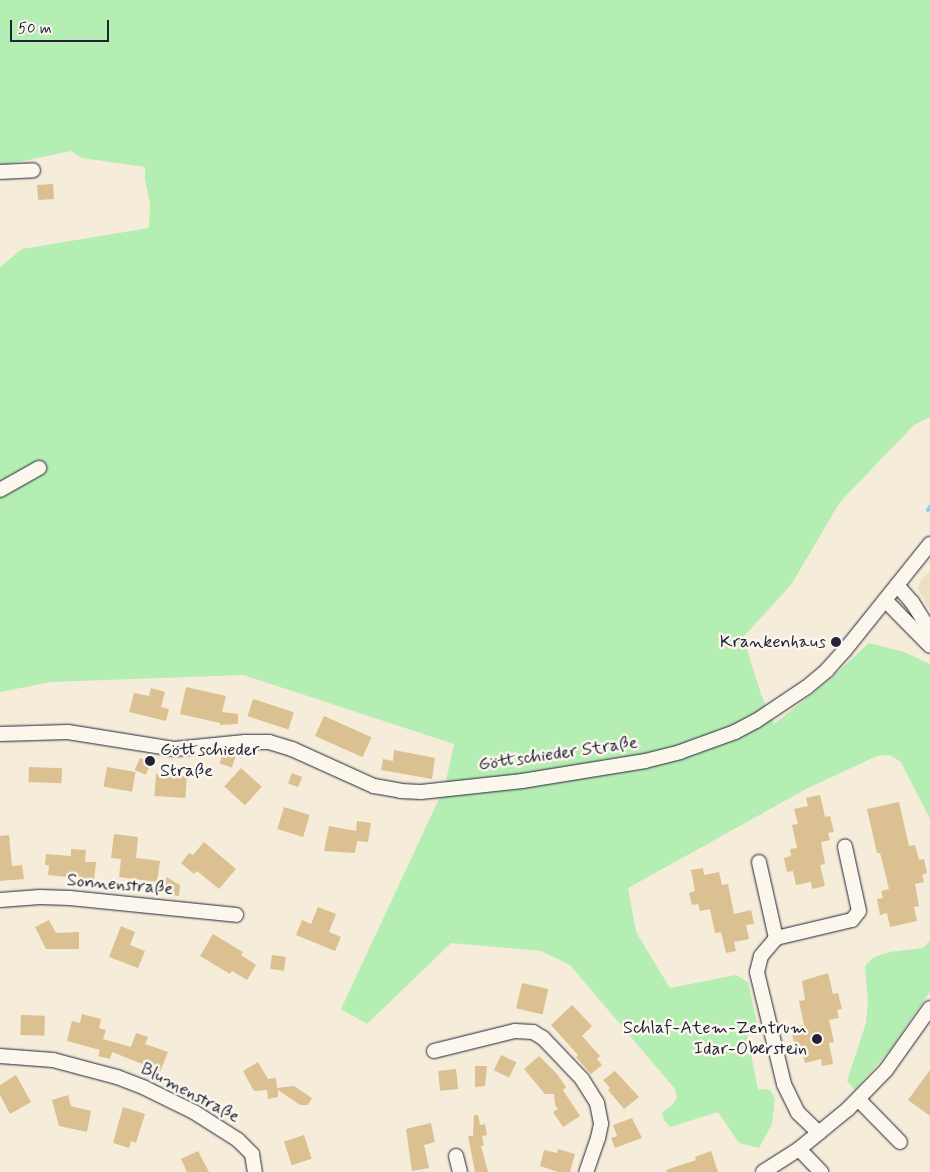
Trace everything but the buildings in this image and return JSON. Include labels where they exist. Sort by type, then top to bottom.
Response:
[{"type":"street","points":[[0,172],[33,170]]},
{"type":"street","points":[[0,490],[39,468]]},
{"type":"street","name":"Göttschieder Straße","points":[[0,734],[68,732],[174,748],[245,742],[269,742],[292,749],[386,790],[421,792],[522,781],[645,761],[680,752],[734,732],[784,703],[827,670],[930,544]]},
{"type":"street","points":[[897,585],[912,602],[930,631]]},
{"type":"street","points":[[885,600],[930,646]]},
{"type":"street","points":[[819,1133],[798,1113],[784,1084],[757,972],[761,956],[776,938],[852,920],[859,911],[845,848]]},
{"type":"street","points":[[759,862],[776,938]]},
{"type":"street","name":"Sonnenstraße","points":[[0,900],[40,897],[70,898],[236,915]]},
{"type":"street","points":[[763,1172],[819,1133],[858,1099],[886,1070],[930,1008]]},
{"type":"street","points":[[434,1051],[515,1031],[533,1032],[543,1038],[582,1079],[598,1103],[601,1124],[586,1172]]},
{"type":"street","name":"Blumenstraße","points":[[0,1056],[30,1057],[81,1067],[117,1077],[158,1094],[194,1112],[238,1140],[252,1154],[255,1172]]},
{"type":"street","points":[[858,1099],[900,1142]]},
{"type":"street","points":[[799,1148],[821,1172]]},
{"type":"street","points":[[456,1156],[460,1172]]},
{"type":"shaded area","points":[[930,571],[930,610],[918,589],[920,581]]},
{"type":"green space","points":[[0,0],[930,0],[930,417],[914,425],[840,502],[791,585],[743,637],[761,694],[774,724],[827,682],[869,643],[904,652],[930,664],[930,819],[901,762],[890,755],[877,756],[808,788],[628,888],[636,932],[670,988],[736,975],[748,982],[758,1028],[747,1035],[758,1089],[770,1090],[775,1099],[772,1124],[759,1148],[739,1143],[718,1112],[670,1127],[664,1120],[662,1112],[672,1106],[677,1097],[675,1089],[570,965],[541,951],[451,943],[367,1024],[341,1009],[445,786],[454,744],[243,675],[51,682],[0,692],[0,267],[22,249],[149,228],[150,204],[145,179],[145,167],[82,158],[71,151],[0,166]]},
{"type":"green space","points":[[930,940],[930,992],[890,1050],[855,1090],[847,1081],[866,1023],[868,1002],[865,966],[874,957],[889,952],[923,948]]},
{"type":"place","name":"Krankenhaus","points":[[836,642]]},
{"type":"place","name":"Göttschieder Straße","points":[[150,761]]},
{"type":"place","name":"Schlaf-Atem-Zentrum Idar-Oberstein","points":[[817,1039]]}]
